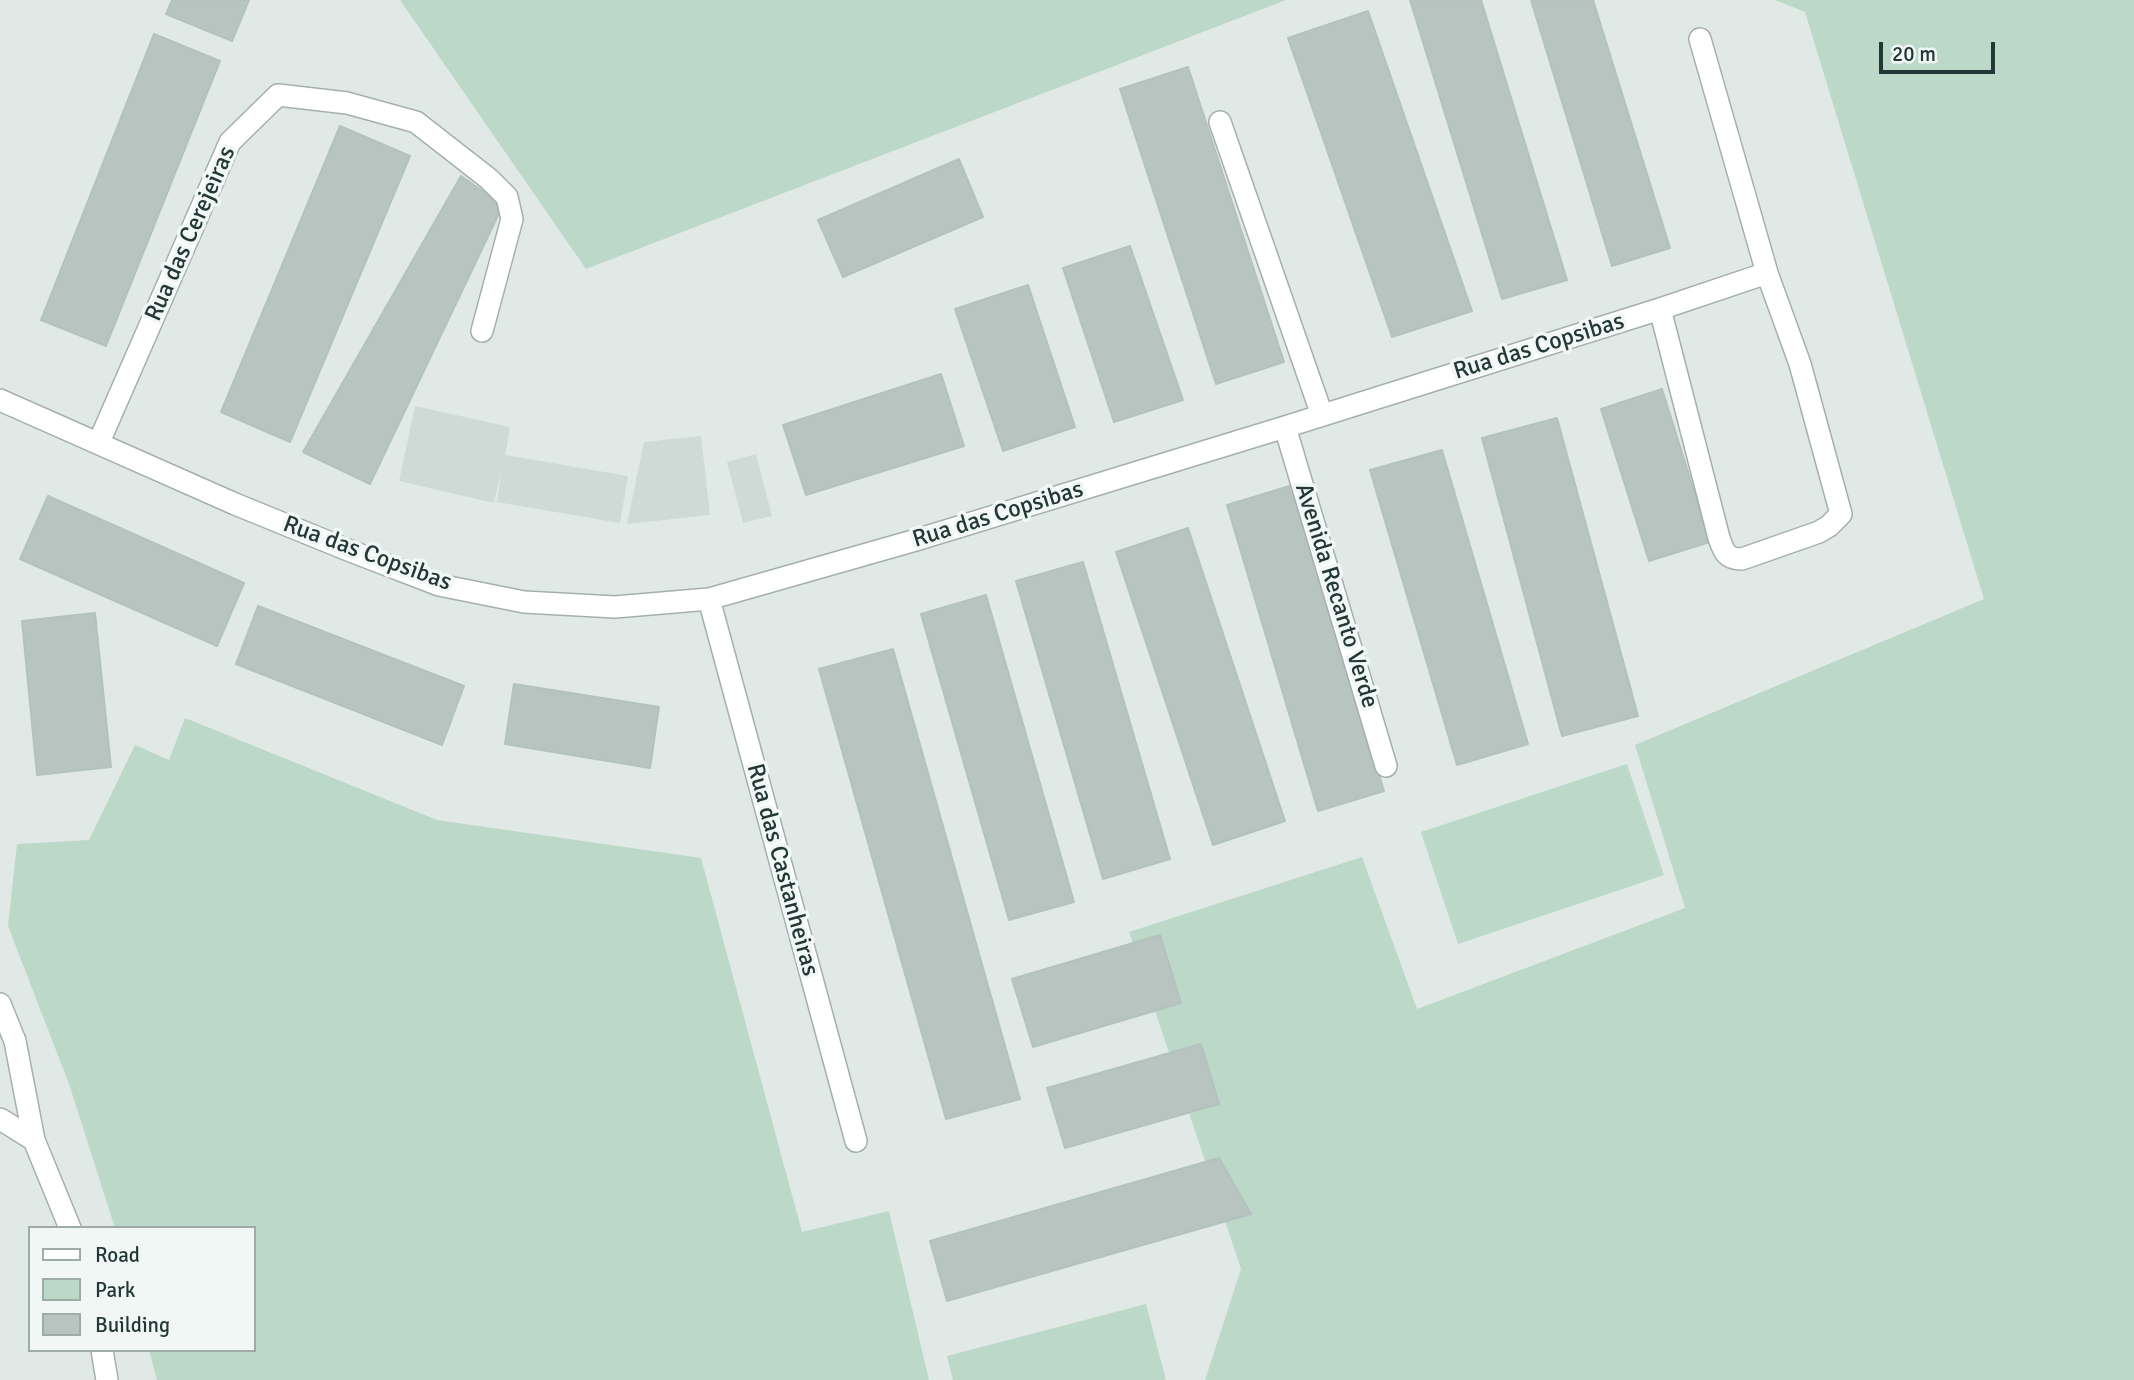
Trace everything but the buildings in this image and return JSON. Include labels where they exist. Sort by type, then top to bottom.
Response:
[{"type":"street","points":[[1660,309],[1725,554],[1733,559],[1742,559],[1829,526],[1841,514],[1800,364],[1767,273],[1700,39]]},
{"type":"street","name":"Rua das Cerejeiras","points":[[99,442],[230,142],[278,95],[347,103],[416,122],[489,179],[507,197],[512,219],[482,331]]},
{"type":"street","points":[[1220,122],[1322,415]]},
{"type":"street","name":"Rua das Copsibas","points":[[0,400],[235,504],[439,585],[524,602],[615,607],[709,599],[916,540],[1285,427],[1767,273]]},
{"type":"street","name":"Avenida Recanto Verde","points":[[1285,427],[1387,766]]},
{"type":"street","name":"Rua das Castanheiras","points":[[709,599],[856,1141]]},
{"type":"street","points":[[0,1004],[15,1041],[34,1140],[69,1226]]},
{"type":"street","points":[[0,1119],[34,1140]]},
{"type":"street","points":[[102,1352],[107,1380]]},
{"type":"shaded area","points":[[415,406],[510,427],[505,455],[628,476],[620,523],[497,502],[501,472],[494,503],[399,481]]},
{"type":"shaded area","points":[[701,436],[710,515],[627,524],[644,442]]},
{"type":"shaded area","points":[[756,454],[772,516],[743,523],[727,462]]},
{"type":"green space","points":[[400,0],[1286,0],[586,269]]},
{"type":"green space","points":[[1775,0],[2134,0],[2134,1380],[1205,1380],[1241,1269],[1129,932],[1362,857],[1417,1009],[1685,908],[1635,745],[1984,599],[1805,12]]},
{"type":"green space","points":[[185,718],[437,820],[701,858],[802,1232],[889,1211],[929,1380],[157,1380],[150,1352],[256,1352],[256,1226],[114,1226],[69,1084],[8,926],[17,844],[89,840],[135,745],[169,760]]},
{"type":"green space","points":[[1627,764],[1664,875],[1458,944],[1421,832]]},
{"type":"green space","points":[[1146,1304],[1166,1380],[953,1380],[947,1356]]}]
